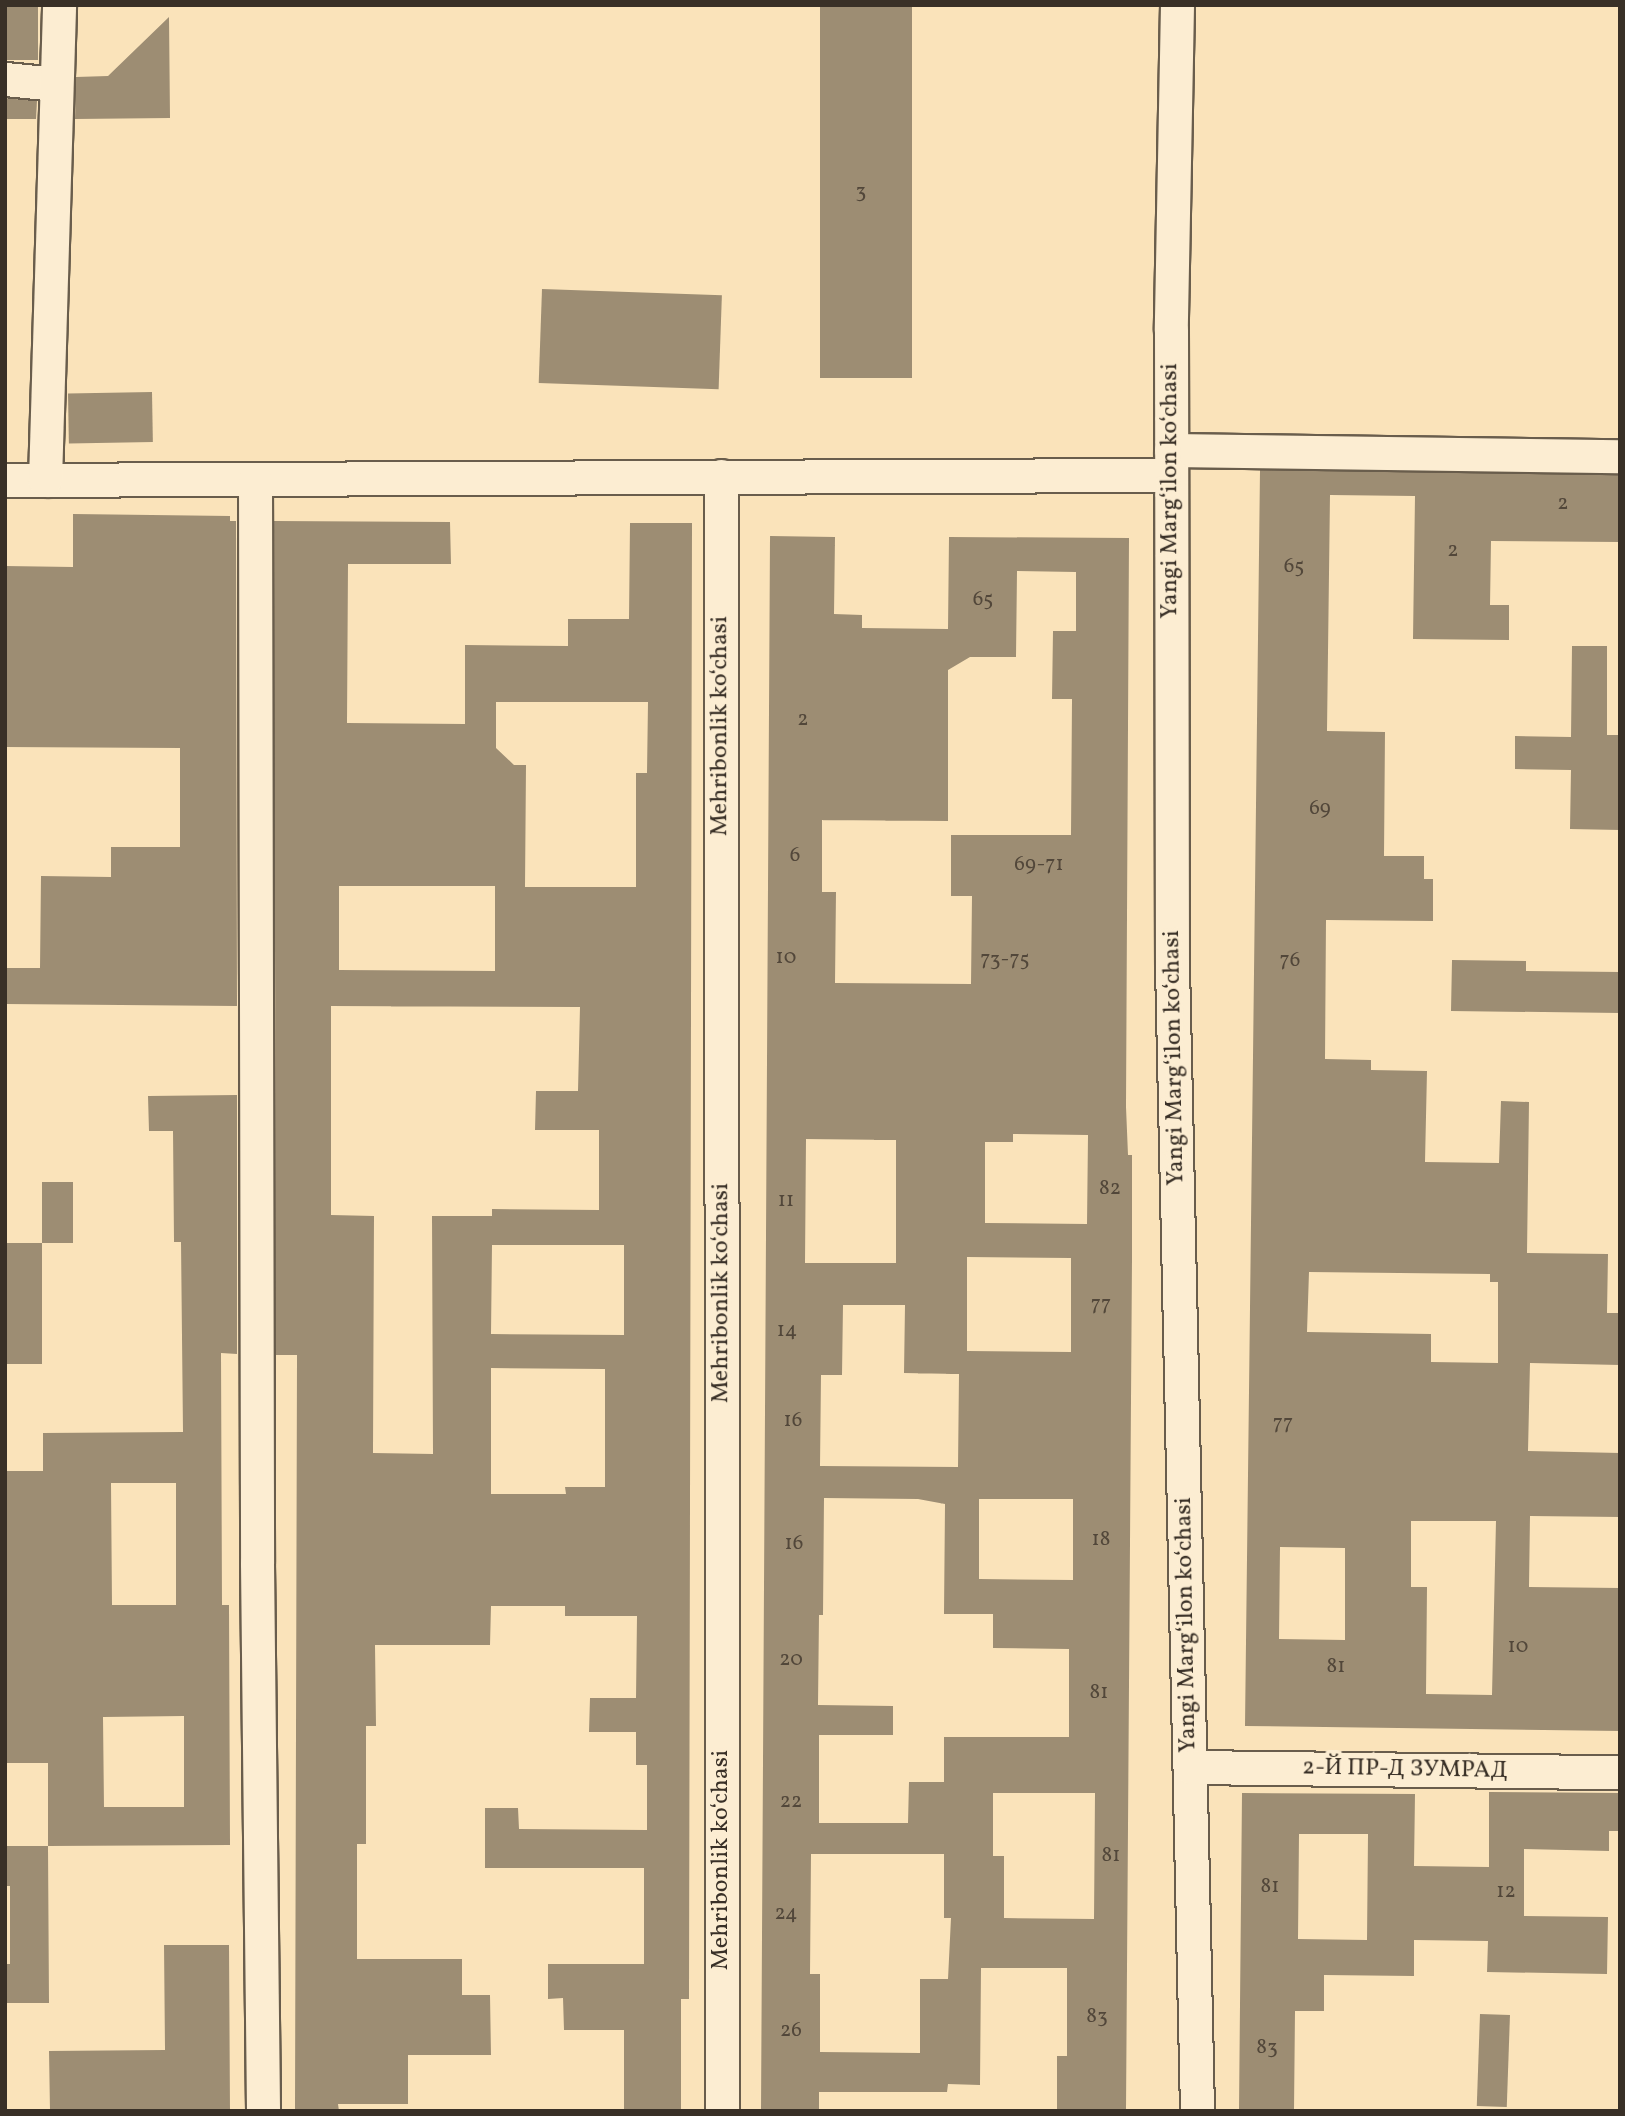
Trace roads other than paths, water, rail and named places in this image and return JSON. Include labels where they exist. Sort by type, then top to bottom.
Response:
[{"type":"street","points":[[45,480],[59,5]]},
{"type":"street","name":"Yangi Margʻilon koʻchasi","points":[[1177,5],[1171,462],[1172,979],[1197,2111]]},
{"type":"street","points":[[5,79],[56,83]]},
{"type":"street","points":[[5,480],[721,476],[1171,462],[1620,456]]},
{"type":"street","name":"Mehribonlik koʻchasi","points":[[721,476],[722,2111]]},
{"type":"street","points":[[255,480],[257,1563],[263,2111]]},
{"type":"street","name":"2-Й ПР-Д ЗУМРАД","points":[[1190,1768],[1620,1772]]}]
